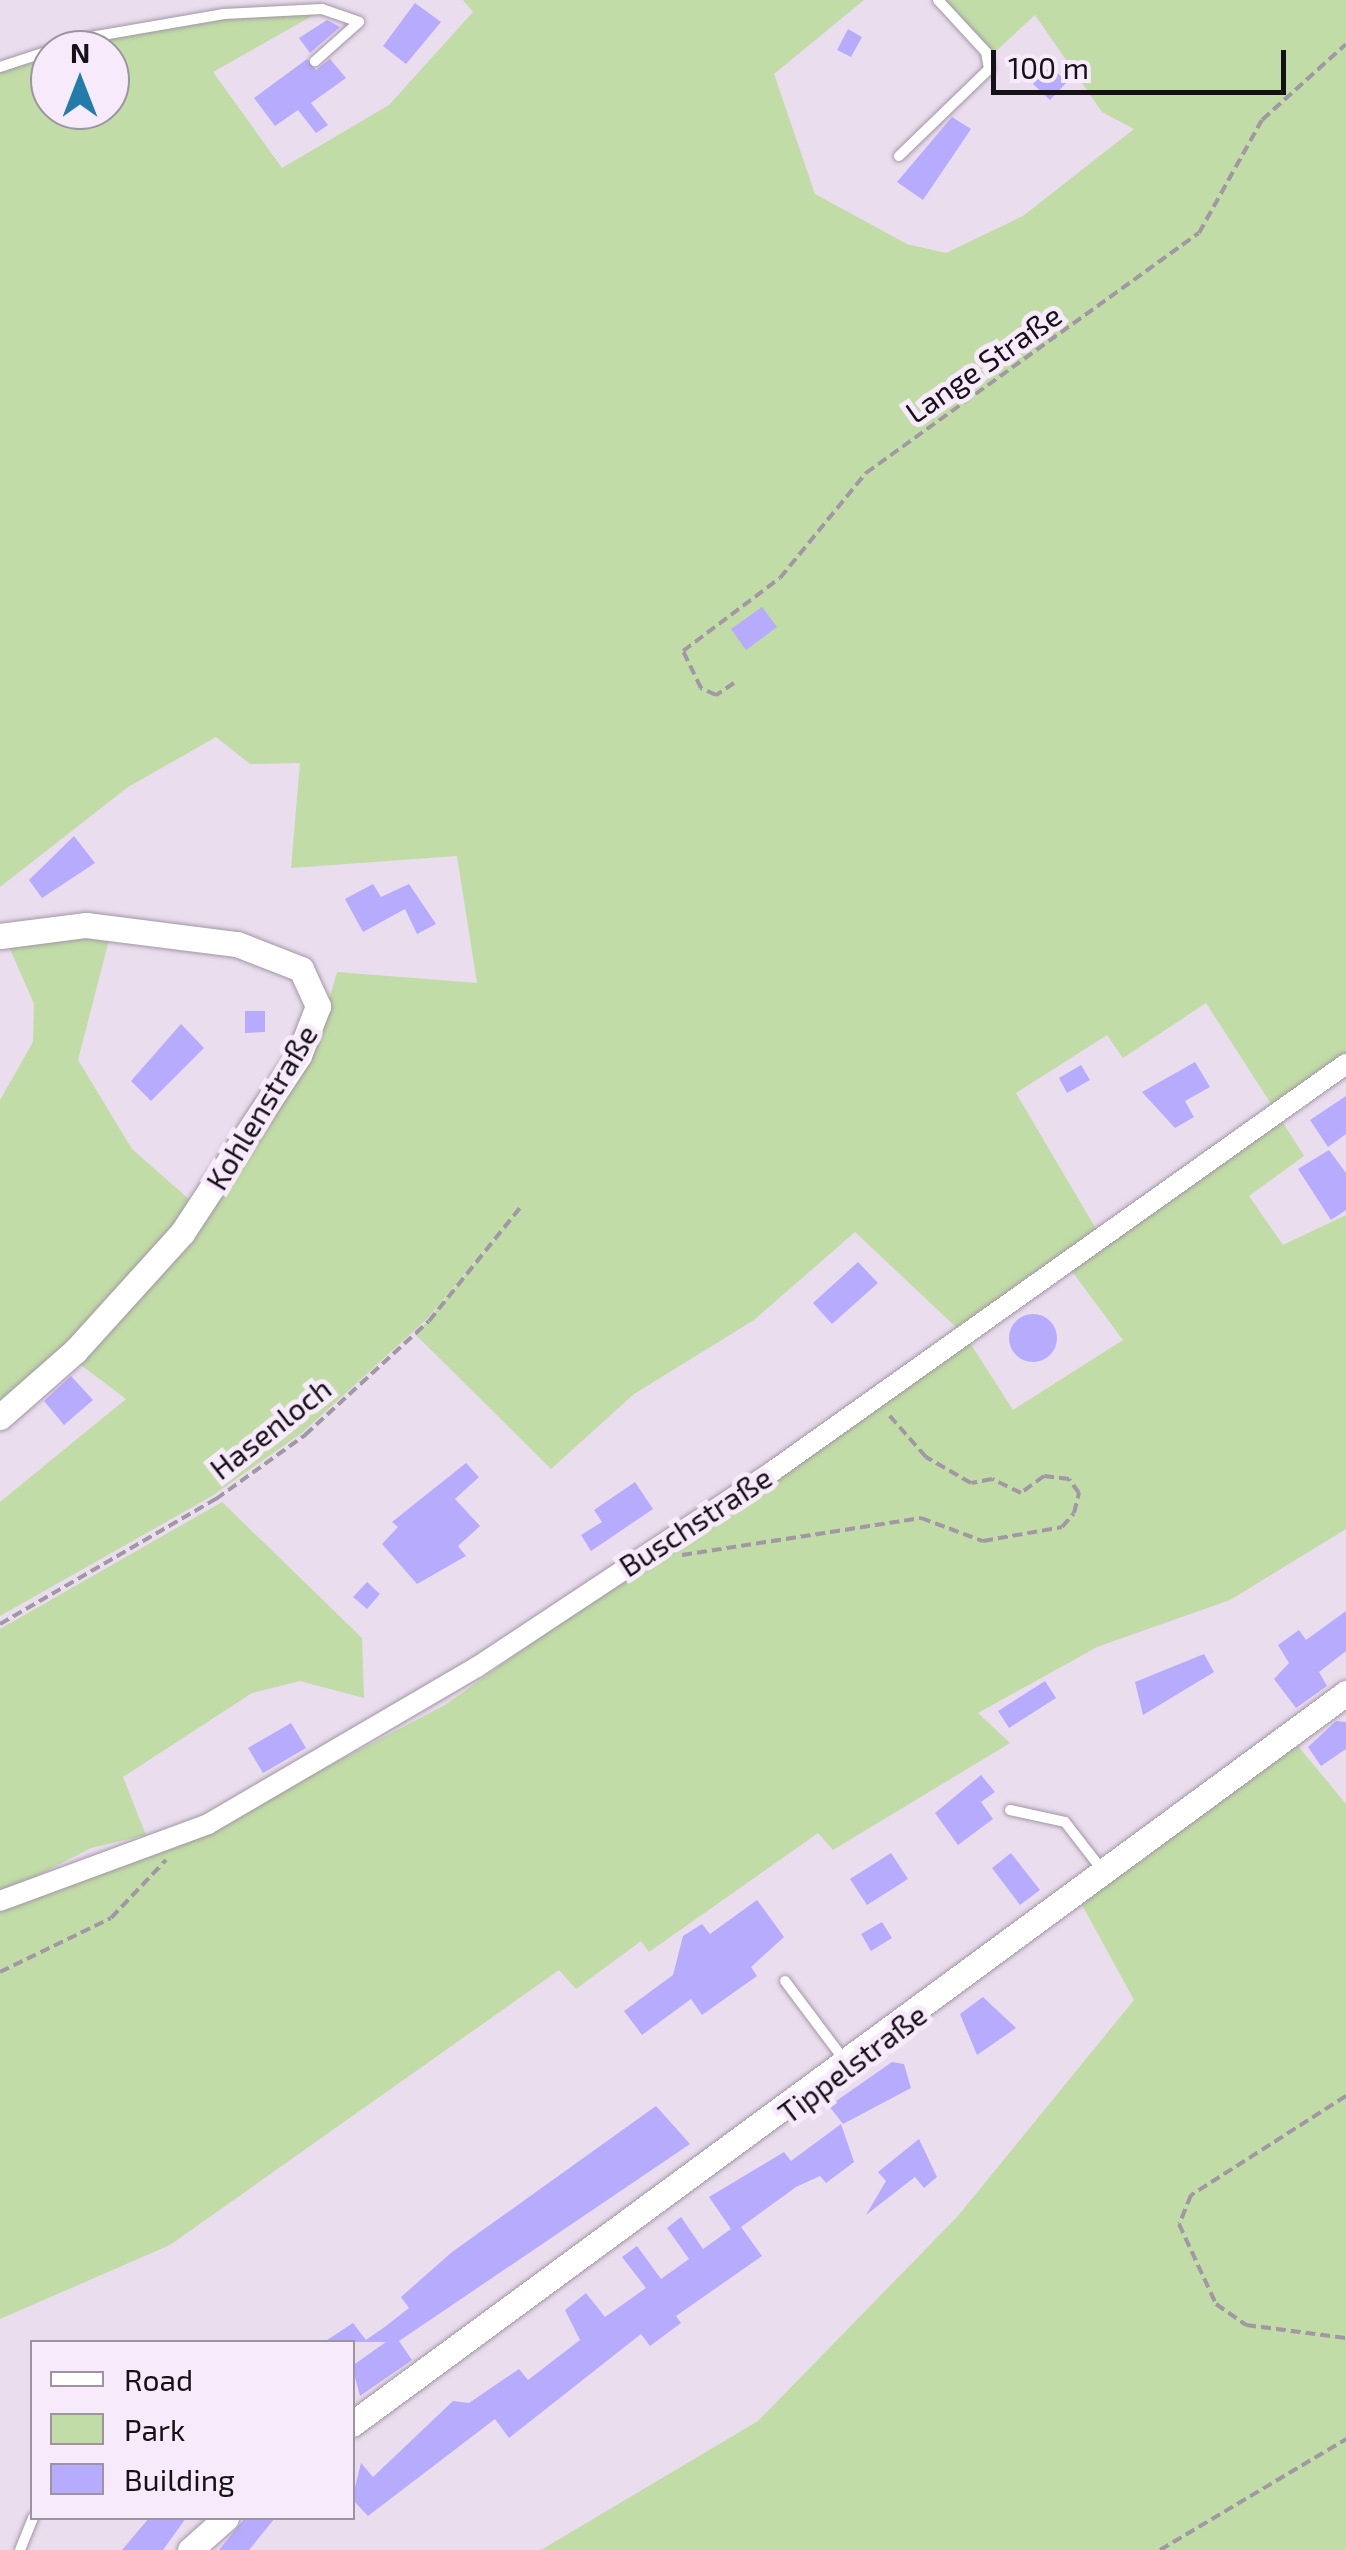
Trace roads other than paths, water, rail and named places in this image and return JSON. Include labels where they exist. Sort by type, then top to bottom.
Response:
[{"type":"street","name":"Kohlenstraße","points":[[0,936],[86,925],[236,944],[301,969],[318,1006],[299,1054],[182,1233],[75,1351],[0,1416]]},
{"type":"street","name":"Buschstraße","points":[[0,1901],[170,1840],[477,1667],[644,1555],[1346,1064]]},
{"type":"street","name":"Tippelstraße","points":[[355,2422],[848,2066],[1346,1692]]},
{"type":"street","points":[[190,2550],[224,2520]]},
{"type":"lane","points":[[899,156],[990,69],[986,52],[938,0]]},
{"type":"lane","points":[[0,66],[91,37],[224,14],[322,9],[358,22],[315,61]]},
{"type":"lane","points":[[1010,1810],[1066,1822],[1104,1872]]},
{"type":"lane","points":[[784,1981],[848,2066]]},
{"type":"lane","points":[[20,2550],[32,2520]]}]
